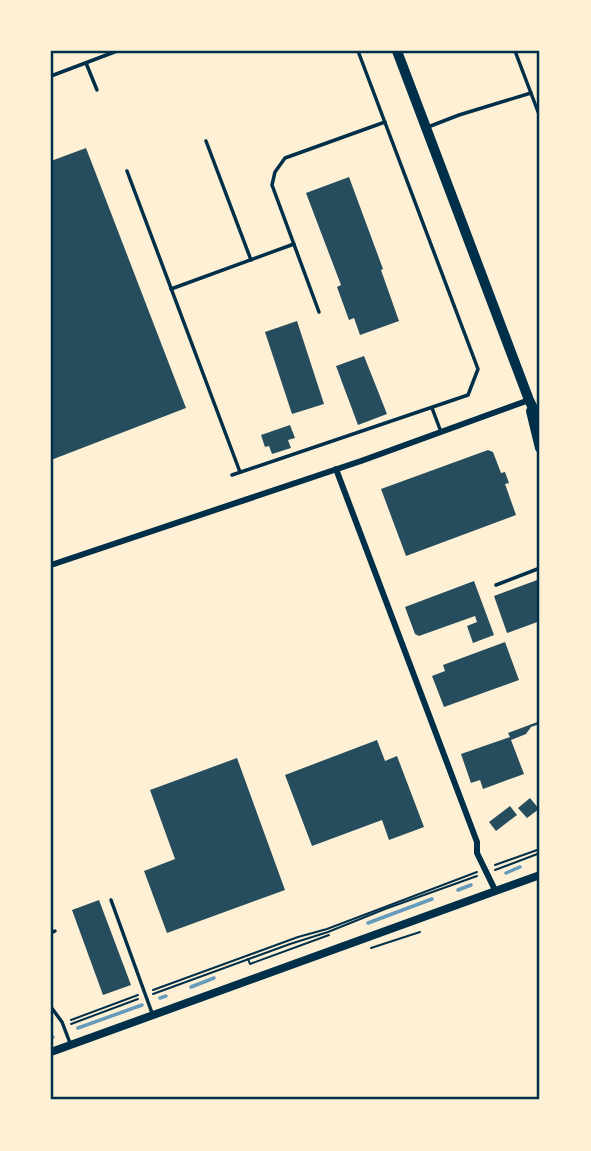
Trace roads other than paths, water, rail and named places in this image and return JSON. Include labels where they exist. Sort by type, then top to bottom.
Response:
[{"type":"main road","points":[[397,51],[528,400],[540,448]]},
{"type":"main road","points":[[528,400],[540,422]]},
{"type":"street","points":[[51,565],[441,433],[528,400]]},
{"type":"street","points":[[336,469],[477,842],[477,853],[484,872],[495,890]]},
{"type":"street","points":[[51,1052],[540,874]]},
{"type":"lane","points":[[51,76],[117,51]]},
{"type":"lane","points":[[232,475],[468,395],[478,369],[358,51]]},
{"type":"lane","points":[[515,51],[540,117]]},
{"type":"lane","points":[[86,62],[97,90]]},
{"type":"lane","points":[[426,128],[531,93]]},
{"type":"lane","points":[[319,312],[272,186],[275,172],[285,158],[385,122]]},
{"type":"lane","points":[[206,141],[251,260]]},
{"type":"lane","points":[[127,171],[240,472]]},
{"type":"lane","points":[[172,289],[294,244]]},
{"type":"lane","points":[[432,408],[441,433]]},
{"type":"lane","points":[[496,585],[540,568]]},
{"type":"lane","points":[[111,900],[153,1015]]},
{"type":"lane","points":[[51,1007],[63,1025],[71,1045]]},
{"type":"waterway","points":[[506,873],[520,867]]},
{"type":"waterway","points":[[458,890],[471,885]]},
{"type":"waterway","points":[[368,923],[432,899]]},
{"type":"waterway","points":[[191,987],[214,978]]},
{"type":"waterway","points":[[160,998],[166,996]]},
{"type":"waterway","points":[[78,1028],[142,1005]]}]
